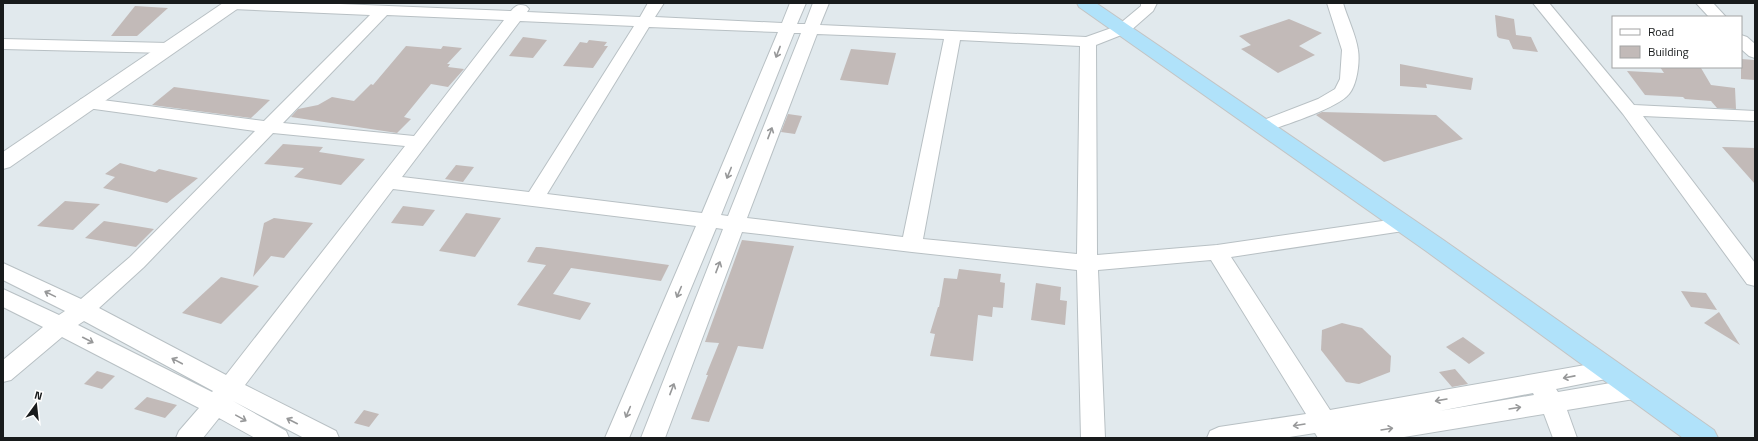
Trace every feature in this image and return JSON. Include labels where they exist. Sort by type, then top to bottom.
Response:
[{"type":"highway","points":[[1085,3],[1403,225],[1434,245],[1704,438]]},
{"type":"main road","points":[[3,162],[233,4]]},
{"type":"street","points":[[534,200],[656,3]]},
{"type":"street","points":[[617,438],[798,3]]},
{"type":"street","points":[[652,438],[821,3]]},
{"type":"street","points":[[233,4],[383,10],[521,10],[644,22],[1088,42],[1123,29],[1148,8],[1149,3]]},
{"type":"street","points":[[1262,127],[1324,103],[1342,92],[1348,79],[1350,50],[1335,3]]},
{"type":"street","points":[[1541,3],[1629,110],[1748,260],[1755,278]]},
{"type":"street","points":[[1704,3],[1717,16]]},
{"type":"street","points":[[3,373],[60,326],[83,310],[137,262],[383,10]]},
{"type":"street","points":[[188,438],[521,10]]},
{"type":"street","points":[[912,245],[953,35]]},
{"type":"street","points":[[1742,41],[1755,53]]},
{"type":"street","points":[[1088,42],[1087,263],[1093,438]]},
{"type":"street","points":[[3,44],[168,48]]},
{"type":"street","points":[[87,103],[269,127],[419,142]]},
{"type":"street","points":[[1629,110],[1755,116]]},
{"type":"street","points":[[388,182],[912,245],[1087,263],[1217,252],[1403,225]]},
{"type":"street","points":[[1217,252],[1329,432]]},
{"type":"street","points":[[3,271],[83,310],[222,396],[277,438]]},
{"type":"street","points":[[3,297],[60,326],[222,396],[327,438]]},
{"type":"street","points":[[1329,432],[1536,383],[1608,370]]},
{"type":"street","points":[[1536,383],[1552,402],[1565,438]]},
{"type":"street","points":[[1218,438],[1329,432],[1552,402],[1634,389]]},
{"type":"building","points":[[135,6],[168,8],[137,36],[111,36]]},
{"type":"building","points":[[1495,15],[1514,19],[1516,35],[1531,37],[1538,52],[1513,49],[1509,40],[1499,38],[1497,36]]},
{"type":"building","points":[[1289,19],[1322,33],[1299,46],[1315,55],[1278,73],[1241,49],[1251,45],[1239,36]]},
{"type":"building","points":[[523,37],[547,40],[533,58],[509,56]]},
{"type":"building","points":[[589,40],[607,42],[604,46],[608,46],[593,68],[563,66],[580,42],[587,43]]},
{"type":"building","points":[[406,46],[441,49],[443,46],[462,48],[447,64],[450,64],[448,67],[464,69],[448,87],[431,84],[404,117],[411,119],[397,133],[291,117],[298,109],[318,105],[332,97],[354,101],[371,84],[373,85]]},
{"type":"building","points":[[851,49],[896,53],[888,85],[840,80]]},
{"type":"building","points":[[1742,59],[1755,60],[1755,80],[1741,79]]},
{"type":"building","points":[[1400,64],[1473,78],[1471,90],[1426,84],[1427,88],[1400,86]]},
{"type":"building","points":[[1661,68],[1701,68],[1711,85],[1735,88],[1736,109],[1717,108],[1711,101],[1685,99],[1683,97],[1645,95],[1627,71],[1664,73]]},
{"type":"building","points":[[174,87],[270,100],[251,118],[152,105]]},
{"type":"building","points":[[1322,112],[1436,115],[1463,139],[1384,162],[1316,115]]},
{"type":"building","points":[[788,114],[802,116],[795,134],[781,132]]},
{"type":"building","points":[[283,144],[323,147],[319,152],[365,159],[341,185],[294,177],[304,168],[264,164]]},
{"type":"building","points":[[1722,147],[1755,148],[1755,184]]},
{"type":"building","points":[[120,163],[155,172],[159,169],[198,178],[167,203],[103,188],[115,177],[105,174]]},
{"type":"building","points":[[456,165],[474,167],[463,182],[445,179]]},
{"type":"building","points":[[65,201],[100,204],[73,230],[37,226]]},
{"type":"building","points":[[403,206],[435,210],[423,226],[391,223]]},
{"type":"building","points":[[466,213],[501,218],[475,257],[439,251]]},
{"type":"building","points":[[274,218],[313,223],[284,258],[271,256],[253,277],[264,223]]},
{"type":"building","points":[[104,221],[154,229],[136,247],[85,238]]},
{"type":"building","points":[[742,240],[794,246],[763,349],[738,346],[709,422],[691,419],[719,343],[705,342]]},
{"type":"building","points":[[536,247],[669,265],[661,281],[571,268],[553,294],[591,303],[580,320],[517,305],[546,265],[527,262]]},
{"type":"building","points":[[959,269],[1001,274],[1000,282],[1005,283],[1003,308],[993,307],[992,317],[978,315],[973,361],[930,356],[935,334],[930,333],[939,307],[944,278],[957,279]]},
{"type":"building","points":[[221,277],[259,286],[221,324],[182,313]]},
{"type":"building","points":[[1036,283],[1061,287],[1060,300],[1067,301],[1065,325],[1031,320]]},
{"type":"building","points":[[1681,291],[1706,293],[1717,310],[1691,307]]},
{"type":"building","points":[[1719,312],[1740,345],[1704,323]]},
{"type":"building","points":[[1342,323],[1362,328],[1391,356],[1390,372],[1359,384],[1346,382],[1321,350],[1322,330]]},
{"type":"building","points":[[1463,337],[1485,353],[1469,364],[1446,347]]},
{"type":"building","points":[[1455,369],[1468,384],[1452,387],[1439,372]]},
{"type":"building","points":[[97,371],[115,376],[102,389],[84,384]]},
{"type":"building","points":[[147,397],[177,405],[165,418],[134,409]]},
{"type":"building","points":[[364,410],[379,414],[369,427],[354,423]]}]
